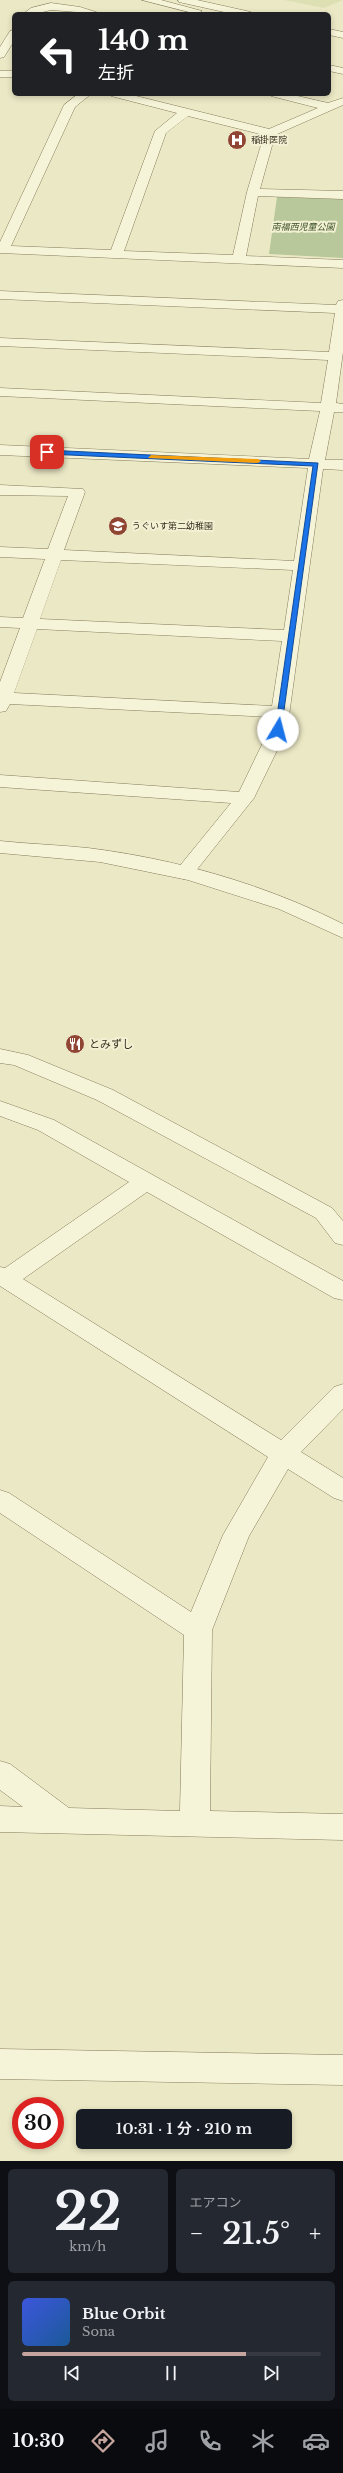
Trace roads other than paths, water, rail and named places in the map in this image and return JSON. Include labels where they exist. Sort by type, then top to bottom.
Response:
[{"type":"street","points":[[147,0],[201,12]]},
{"type":"street","points":[[183,0],[238,12]]},
{"type":"street","points":[[29,12],[32,8],[48,3],[88,12]]},
{"type":"street","points":[[331,32],[343,35]]},
{"type":"street","points":[[0,56],[12,38]]},
{"type":"street","points":[[331,41],[343,44]]},
{"type":"street","points":[[331,68],[343,71]]},
{"type":"street","points":[[0,74],[12,74]]},
{"type":"street","points":[[82,96],[70,105],[2,249],[343,264]]},
{"type":"street","points":[[123,96],[270,133],[343,101]]},
{"type":"street","points":[[283,96],[329,107]]},
{"type":"street","points":[[116,255],[161,132],[186,112]]},
{"type":"street","points":[[238,259],[253,192],[270,133]]},
{"type":"street","points":[[253,192],[343,195]]},
{"type":"street","points":[[0,294],[342,306],[335,356],[336,407],[316,464],[278,730],[246,798],[184,873]]},
{"type":"street","points":[[0,342],[335,356]]},
{"type":"street","points":[[0,392],[336,407]]},
{"type":"street","points":[[0,450],[343,465]]},
{"type":"street","points":[[0,490],[77,492],[1,701],[281,712]]},
{"type":"street","points":[[0,552],[56,553],[302,566]]},
{"type":"street","points":[[0,622],[292,636]]},
{"type":"street","points":[[0,781],[246,798]]},
{"type":"street","points":[[0,847],[100,856],[184,873],[287,906],[343,932]]},
{"type":"street","points":[[0,1056],[20,1060],[105,1095],[324,1213],[343,1237]]},
{"type":"street","points":[[0,1108],[46,1125],[343,1292]]},
{"type":"street","points":[[146,1181],[3,1277],[343,1491]]},
{"type":"street","points":[[195,1824],[198,1630],[236,1535],[283,1454],[343,1393]]},
{"type":"street","points":[[0,1500],[198,1630]]},
{"type":"street","points":[[0,1773],[64,1821]]},
{"type":"street","points":[[0,1819],[343,1827]]},
{"type":"street","points":[[0,2064],[343,2070]]},
{"type":"place","name":"稲掛医院","points":[[237,140]]},
{"type":"place","name":"うぐいす第二幼稚園","points":[[118,526]]},
{"type":"place","name":"とみずし","points":[[75,1044]]},
{"type":"park label","name":"南福西児童公園","points":[[303,227]]}]
